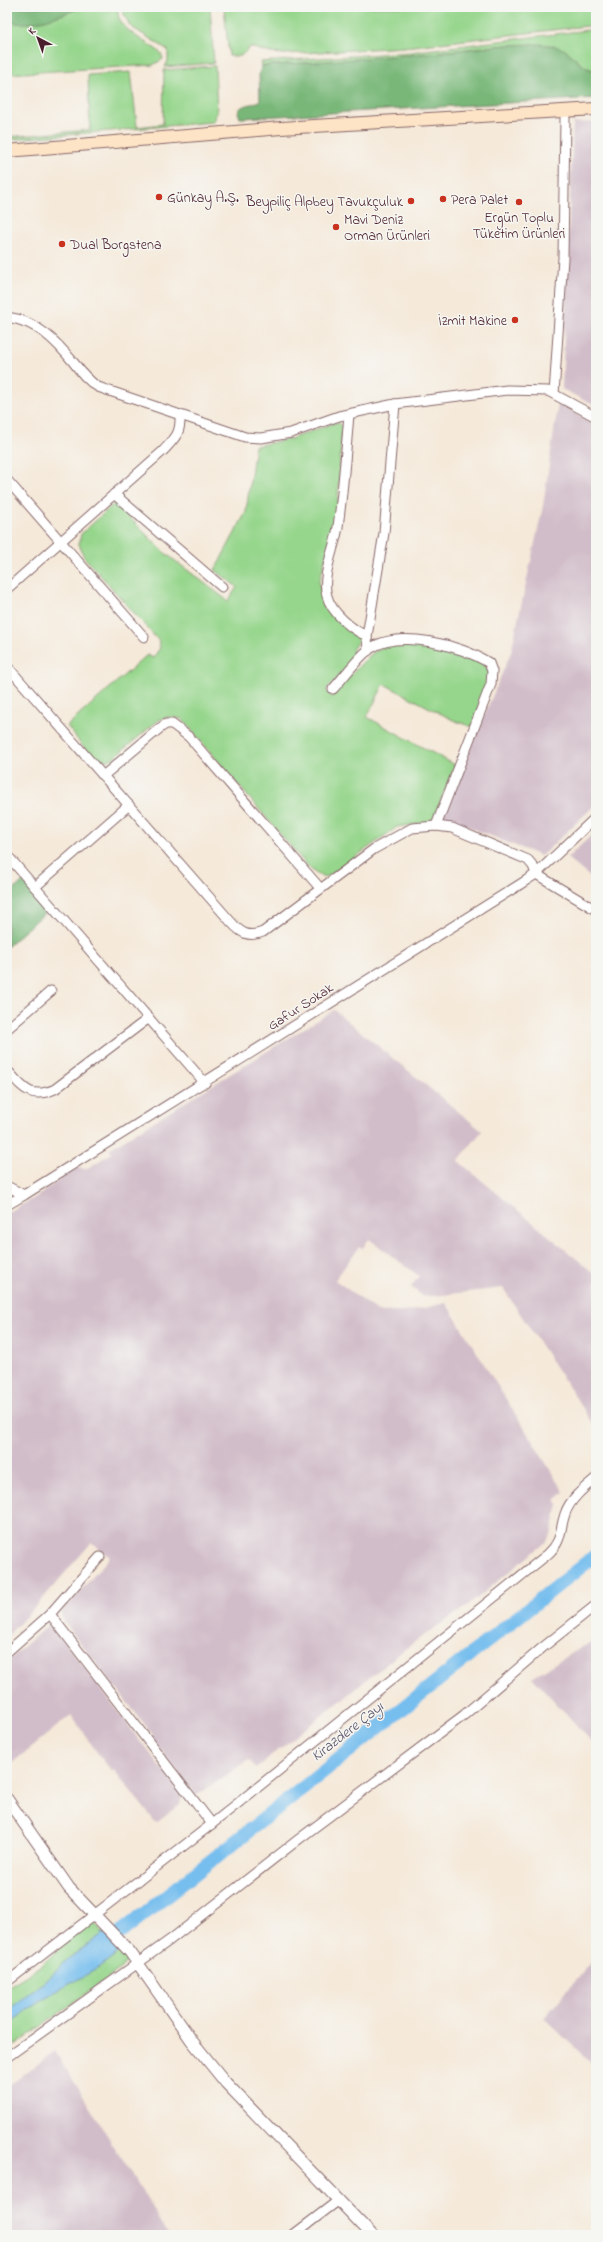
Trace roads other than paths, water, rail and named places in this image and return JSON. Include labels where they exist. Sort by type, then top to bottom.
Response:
[{"type":"main road","points":[[7,151],[281,128],[596,109]]},
{"type":"main road","points":[[7,159],[282,136],[596,116]]},
{"type":"street","points":[[554,394],[563,258],[565,118]]},
{"type":"street","points":[[7,317],[30,323],[50,336],[87,379],[98,387],[245,436],[261,438],[291,433],[349,414],[395,404],[507,390],[534,389],[554,394],[596,417]]},
{"type":"street","points":[[368,651],[367,636],[384,533],[395,404]]},
{"type":"street","points":[[349,414],[338,528],[326,581],[326,591],[329,602],[335,611],[354,628],[367,636]]},
{"type":"street","points":[[7,588],[172,441],[180,428],[180,415]]},
{"type":"street","points":[[7,480],[144,637]]},
{"type":"street","points":[[114,494],[222,587]]},
{"type":"street","points":[[333,689],[368,651],[390,641],[420,639],[476,656],[489,663],[491,666],[491,684],[436,826]]},
{"type":"street","points":[[7,666],[231,922],[244,934],[252,935],[263,932],[320,888],[395,836],[412,828],[436,826],[452,828],[528,860],[531,862],[536,874],[596,910]]},
{"type":"street","points":[[103,776],[160,728],[166,724],[172,724],[189,737],[320,888]]},
{"type":"street","points":[[35,887],[129,806]]},
{"type":"street","name":"Gafur Sokak","points":[[7,1205],[205,1083],[536,874],[596,816]]},
{"type":"street","points":[[7,855],[205,1083]]},
{"type":"street","points":[[7,1029],[51,991]]},
{"type":"street","points":[[7,1070],[31,1093],[43,1095],[55,1089],[149,1018]]},
{"type":"street","points":[[7,1186],[24,1195]]},
{"type":"street","points":[[7,1982],[212,1824],[548,1554],[559,1541],[569,1506],[582,1490],[596,1478]]},
{"type":"street","points":[[7,1652],[50,1614],[100,1557]]},
{"type":"street","points":[[7,2058],[138,1962],[464,1715],[542,1648],[596,1605]]},
{"type":"street","points":[[50,1614],[212,1824]]},
{"type":"street","points":[[7,1799],[59,1875],[138,1962],[192,2041],[226,2083],[372,2235]]},
{"type":"street","points":[[293,2235],[339,2200]]},
{"type":"water","points":[[104,1933],[121,1951],[95,1970],[46,1997],[7,2025],[7,2011],[34,1990],[72,1956]]},
{"type":"waterway","name":"Kirazdere Çayı","points":[[120,1933],[596,1555]]},
{"type":"place","name":"Günkay A.Ş.","points":[[159,197]]},
{"type":"place","name":"Pera Palet","points":[[443,199]]},
{"type":"place","name":"Beypiliç Alpbey Tavukçuluk","points":[[411,201]]},
{"type":"place","name":"Ergün Toplu Tüketim Ürünleri","points":[[519,202]]},
{"type":"place","name":"Mavi Deniz Orman Ürünleri","points":[[336,227]]},
{"type":"place","name":"Dual Borgstena","points":[[62,244]]},
{"type":"place","name":"İzmit Makine","points":[[515,320]]}]
